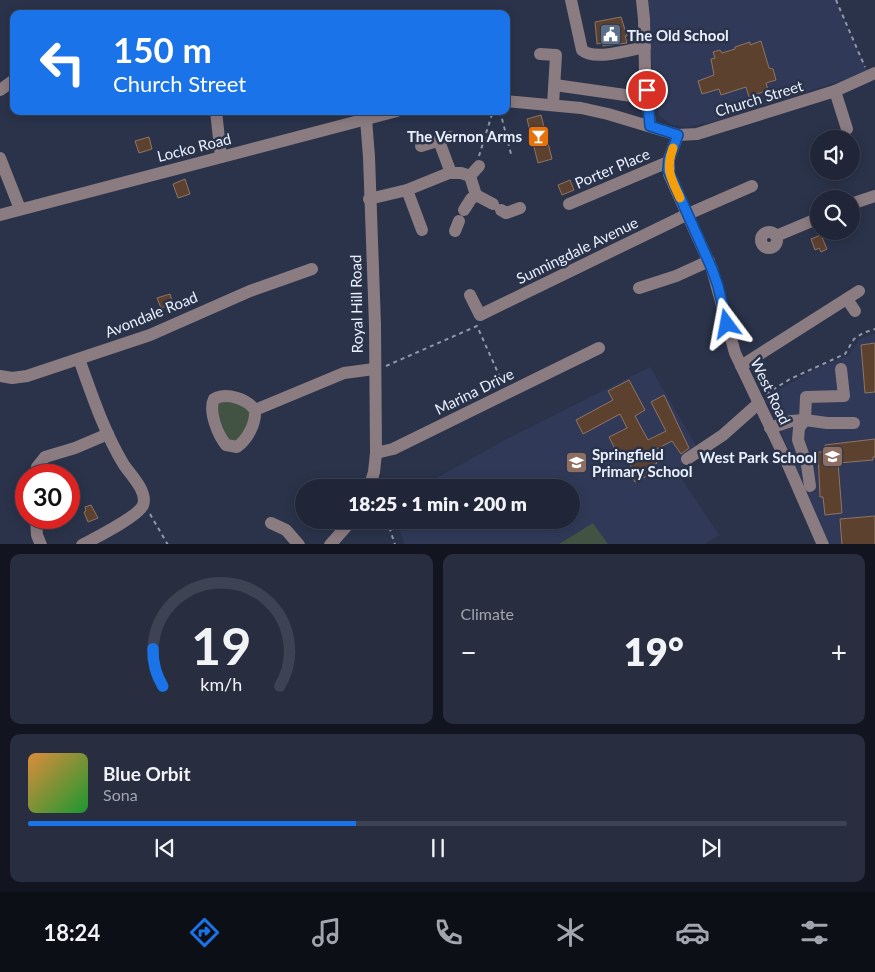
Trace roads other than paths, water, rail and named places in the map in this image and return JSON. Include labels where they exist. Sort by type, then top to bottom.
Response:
[{"type":"street","points":[[571,0],[582,50],[587,54],[602,54],[645,47]]},
{"type":"street","points":[[510,101],[594,110],[650,126],[642,0]]},
{"type":"street","points":[[540,54],[556,55],[553,105]]},
{"type":"street","name":"Church Street","points":[[650,126],[678,135],[697,134],[835,91],[872,74]]},
{"type":"street","points":[[555,85],[632,96]]},
{"type":"street","points":[[835,91],[847,129]]},
{"type":"street","points":[[217,115],[222,157]]},
{"type":"street","name":"Locko Road","points":[[0,215],[382,115]]},
{"type":"street","name":"Royal Hill Road","points":[[366,119],[375,325],[376,453],[372,479]]},
{"type":"street","points":[[668,162],[678,135]]},
{"type":"street","points":[[421,146],[445,139],[451,173]]},
{"type":"street","points":[[0,158],[20,209]]},
{"type":"street","points":[[470,176],[479,162]]},
{"type":"street","name":"Porter Place","points":[[568,204],[668,162]]},
{"type":"street","name":"West Road","points":[[668,162],[669,174],[709,261],[718,286],[731,342],[823,544]]},
{"type":"street","points":[[369,199],[407,190],[451,173],[461,173],[470,176]]},
{"type":"street","points":[[470,176],[476,195],[506,213],[520,208]]},
{"type":"street","name":"Sunningdale Avenue","points":[[470,295],[479,320],[688,214],[752,186]]},
{"type":"street","points":[[407,190],[422,230]]},
{"type":"street","points":[[459,221],[471,199],[476,195]]},
{"type":"street","points":[[860,201],[875,196]]},
{"type":"street","points":[[776,236],[810,222]]},
{"type":"street","points":[[639,288],[676,276],[709,261]]},
{"type":"street","name":"Avondale Road","points":[[0,376],[12,378],[27,376],[79,359],[162,330],[250,291],[312,269]]},
{"type":"street","points":[[741,366],[860,291]]},
{"type":"street","points":[[847,299],[855,311]]},
{"type":"street","name":"Marina Drive","points":[[376,453],[389,451],[508,392],[582,349],[600,348]]},
{"type":"street","points":[[79,359],[99,416],[144,499],[144,504],[140,510],[82,544]]},
{"type":"street","points":[[255,410],[344,373],[374,369]]},
{"type":"street","points":[[810,486],[807,464],[798,440],[799,428],[805,420],[806,397],[844,396],[841,369]]},
{"type":"street","points":[[687,459],[723,435],[758,401]]},
{"type":"street","points":[[770,428],[791,421],[805,420],[827,423],[854,423]]},
{"type":"street","points":[[39,464],[45,457],[83,446],[108,434]]},
{"type":"street","points":[[272,523],[286,530],[299,544]]},
{"type":"street","points":[[37,529],[40,544]]},
{"type":"street","points":[[330,544],[344,529]]},
{"type":"place","name":"The Old School","points":[[611,35]]},
{"type":"place","name":"The Vernon Arms","points":[[538,136]]},
{"type":"place","name":"West Park School","points":[[833,457]]},
{"type":"place","name":"Springfield Primary School","points":[[576,463]]}]
